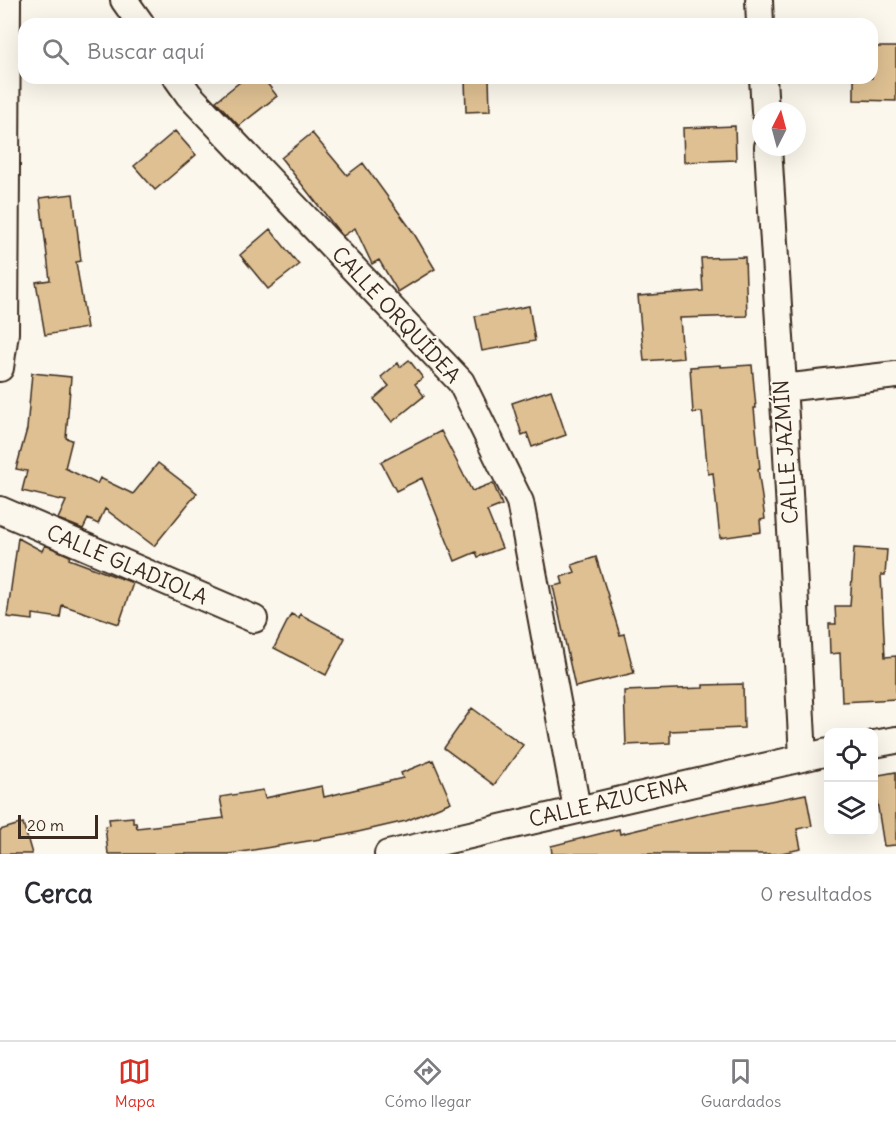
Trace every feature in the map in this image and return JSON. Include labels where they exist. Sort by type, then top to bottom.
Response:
[{"type":"street","points":[[0,368],[5,333],[7,0]]},
{"type":"street","points":[[124,0],[137,18]]},
{"type":"street","points":[[759,0],[760,18]]},
{"type":"street","name":"CALLE ORQUÍDEA","points":[[181,84],[189,95],[461,382],[520,502],[578,809]]},
{"type":"street","points":[[763,84],[764,102]]},
{"type":"street","name":"CALLE JAZMÍN","points":[[769,156],[803,757]]},
{"type":"street","points":[[783,388],[896,375]]},
{"type":"street","name":"CALLE GLADIOLA","points":[[0,510],[254,619]]},
{"type":"street","points":[[878,743],[896,740]]},
{"type":"street","name":"CALLE AZUCENA","points":[[388,854],[824,753]]},
{"type":"building","points":[[878,47],[896,47],[896,101],[854,100],[854,84],[878,84]]},
{"type":"building","points":[[237,84],[268,84],[277,96],[239,126],[216,101]]},
{"type":"building","points":[[465,84],[489,84],[490,111],[466,112]]},
{"type":"building","points":[[735,126],[736,160],[684,162],[683,128]]},
{"type":"building","points":[[175,131],[196,155],[155,190],[134,166]]},
{"type":"building","points":[[312,133],[347,175],[363,163],[413,232],[435,269],[398,292],[379,260],[372,264],[355,228],[343,236],[340,233],[281,158]]},
{"type":"building","points":[[73,194],[81,261],[76,262],[87,328],[45,335],[36,282],[50,280],[40,198]]},
{"type":"building","points":[[270,229],[299,265],[268,289],[240,255]]},
{"type":"building","points":[[745,257],[747,316],[680,318],[683,358],[644,361],[638,296],[703,291],[701,258]]},
{"type":"building","points":[[529,306],[535,341],[482,351],[475,316]]},
{"type":"building","points":[[409,360],[423,378],[415,384],[424,396],[392,422],[374,399],[389,386],[381,377],[398,363],[400,367]]},
{"type":"building","points":[[721,365],[721,367],[752,365],[760,469],[758,469],[765,519],[760,520],[761,532],[720,538],[713,473],[708,474],[702,412],[693,413],[690,367]]},
{"type":"building","points":[[32,373],[71,377],[66,438],[72,440],[65,468],[97,484],[100,478],[133,494],[158,463],[197,493],[154,546],[105,509],[98,524],[88,519],[83,529],[58,519],[66,501],[22,491],[27,471],[16,469],[27,429]]},
{"type":"building","points":[[551,390],[566,435],[532,447],[527,433],[522,435],[512,403]]},
{"type":"building","points":[[441,431],[472,491],[493,483],[502,505],[487,511],[502,548],[478,557],[476,552],[455,561],[422,478],[396,491],[381,462]]},
{"type":"building","points":[[18,538],[42,551],[45,545],[70,556],[69,559],[133,583],[119,624],[62,605],[60,618],[33,614],[33,620],[7,617]]},
{"type":"building","points":[[854,548],[887,550],[885,575],[881,575],[885,657],[896,656],[896,699],[842,702],[840,653],[830,654],[829,624],[836,624],[835,606],[850,606]]},
{"type":"building","points":[[596,557],[620,635],[624,634],[634,673],[575,687],[553,586],[563,584],[561,577],[575,572],[572,565]]},
{"type":"building","points":[[291,614],[299,618],[300,614],[345,638],[326,675],[274,648]]},
{"type":"building","points":[[743,684],[744,728],[670,731],[670,743],[626,745],[624,691]]},
{"type":"building","points":[[472,708],[523,745],[494,785],[444,748]]},
{"type":"building","points":[[433,760],[451,802],[406,821],[345,835],[229,854],[108,854],[105,826],[110,825],[109,819],[133,817],[133,823],[136,823],[137,828],[224,818],[220,797],[263,790],[265,798],[322,786],[324,797],[403,778],[401,773]]},
{"type":"building","points":[[896,772],[896,845],[884,846],[878,808],[878,775]]},
{"type":"building","points":[[806,794],[812,826],[797,829],[801,849],[777,854],[552,854],[551,846],[619,829],[620,834],[703,814]]},
{"type":"building","points":[[23,823],[32,854],[0,854],[0,830]]}]
